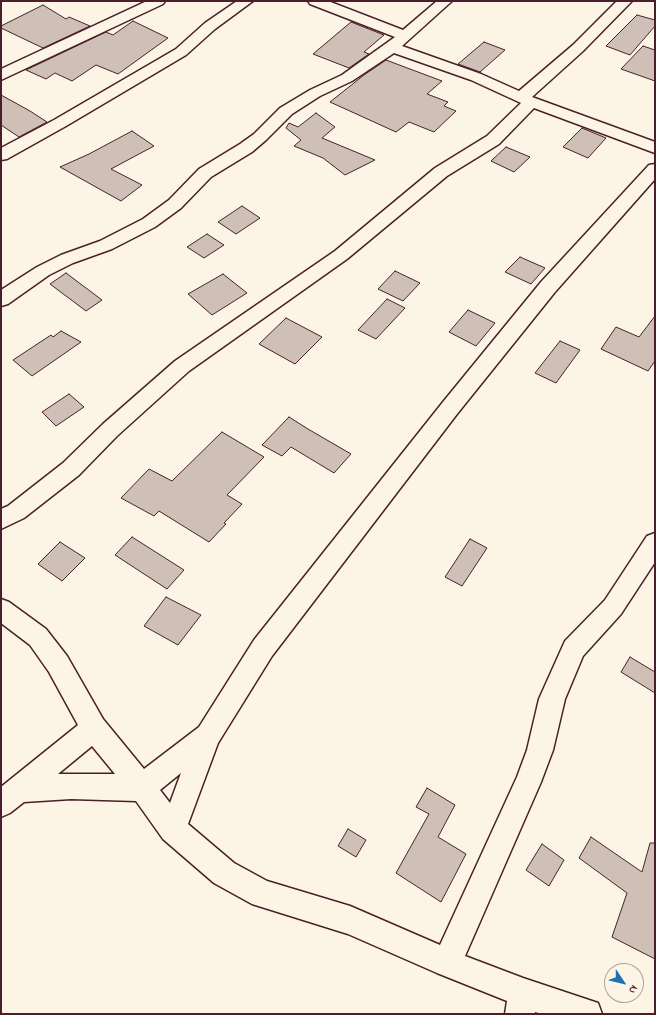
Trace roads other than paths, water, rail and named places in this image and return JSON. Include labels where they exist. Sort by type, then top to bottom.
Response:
[{"type":"street","points":[[1,75],[158,1]]},
{"type":"street","points":[[5,148],[60,123],[181,52],[210,26],[246,1]]},
{"type":"street","points":[[315,1],[404,35]]},
{"type":"street","points":[[1,299],[49,268],[67,259],[106,245],[149,223],[175,204],[205,173],[246,148],[260,137],[286,111],[315,93],[347,78],[392,47],[445,1]]},
{"type":"street","points":[[1,520],[16,512],[71,469],[110,430],[182,366],[340,255],[441,172],[493,140],[526,100],[625,1]]},
{"type":"street","points":[[392,47],[476,77],[526,100],[655,148]]},
{"type":"street","points":[[173,829],[208,736],[263,648],[450,408],[548,287],[655,169]]},
{"type":"street","points":[[447,963],[528,782],[540,750],[552,699],[574,649],[613,607],[655,543]]},
{"type":"street","points":[[1,609],[38,637],[58,664],[94,728],[130,772],[173,829],[224,874],[262,894],[350,920],[447,963],[522,1003],[587,1014]]},
{"type":"street","points":[[1,804],[94,728]]},
{"type":"street","points":[[21,788],[71,786],[141,788],[208,736]]}]
